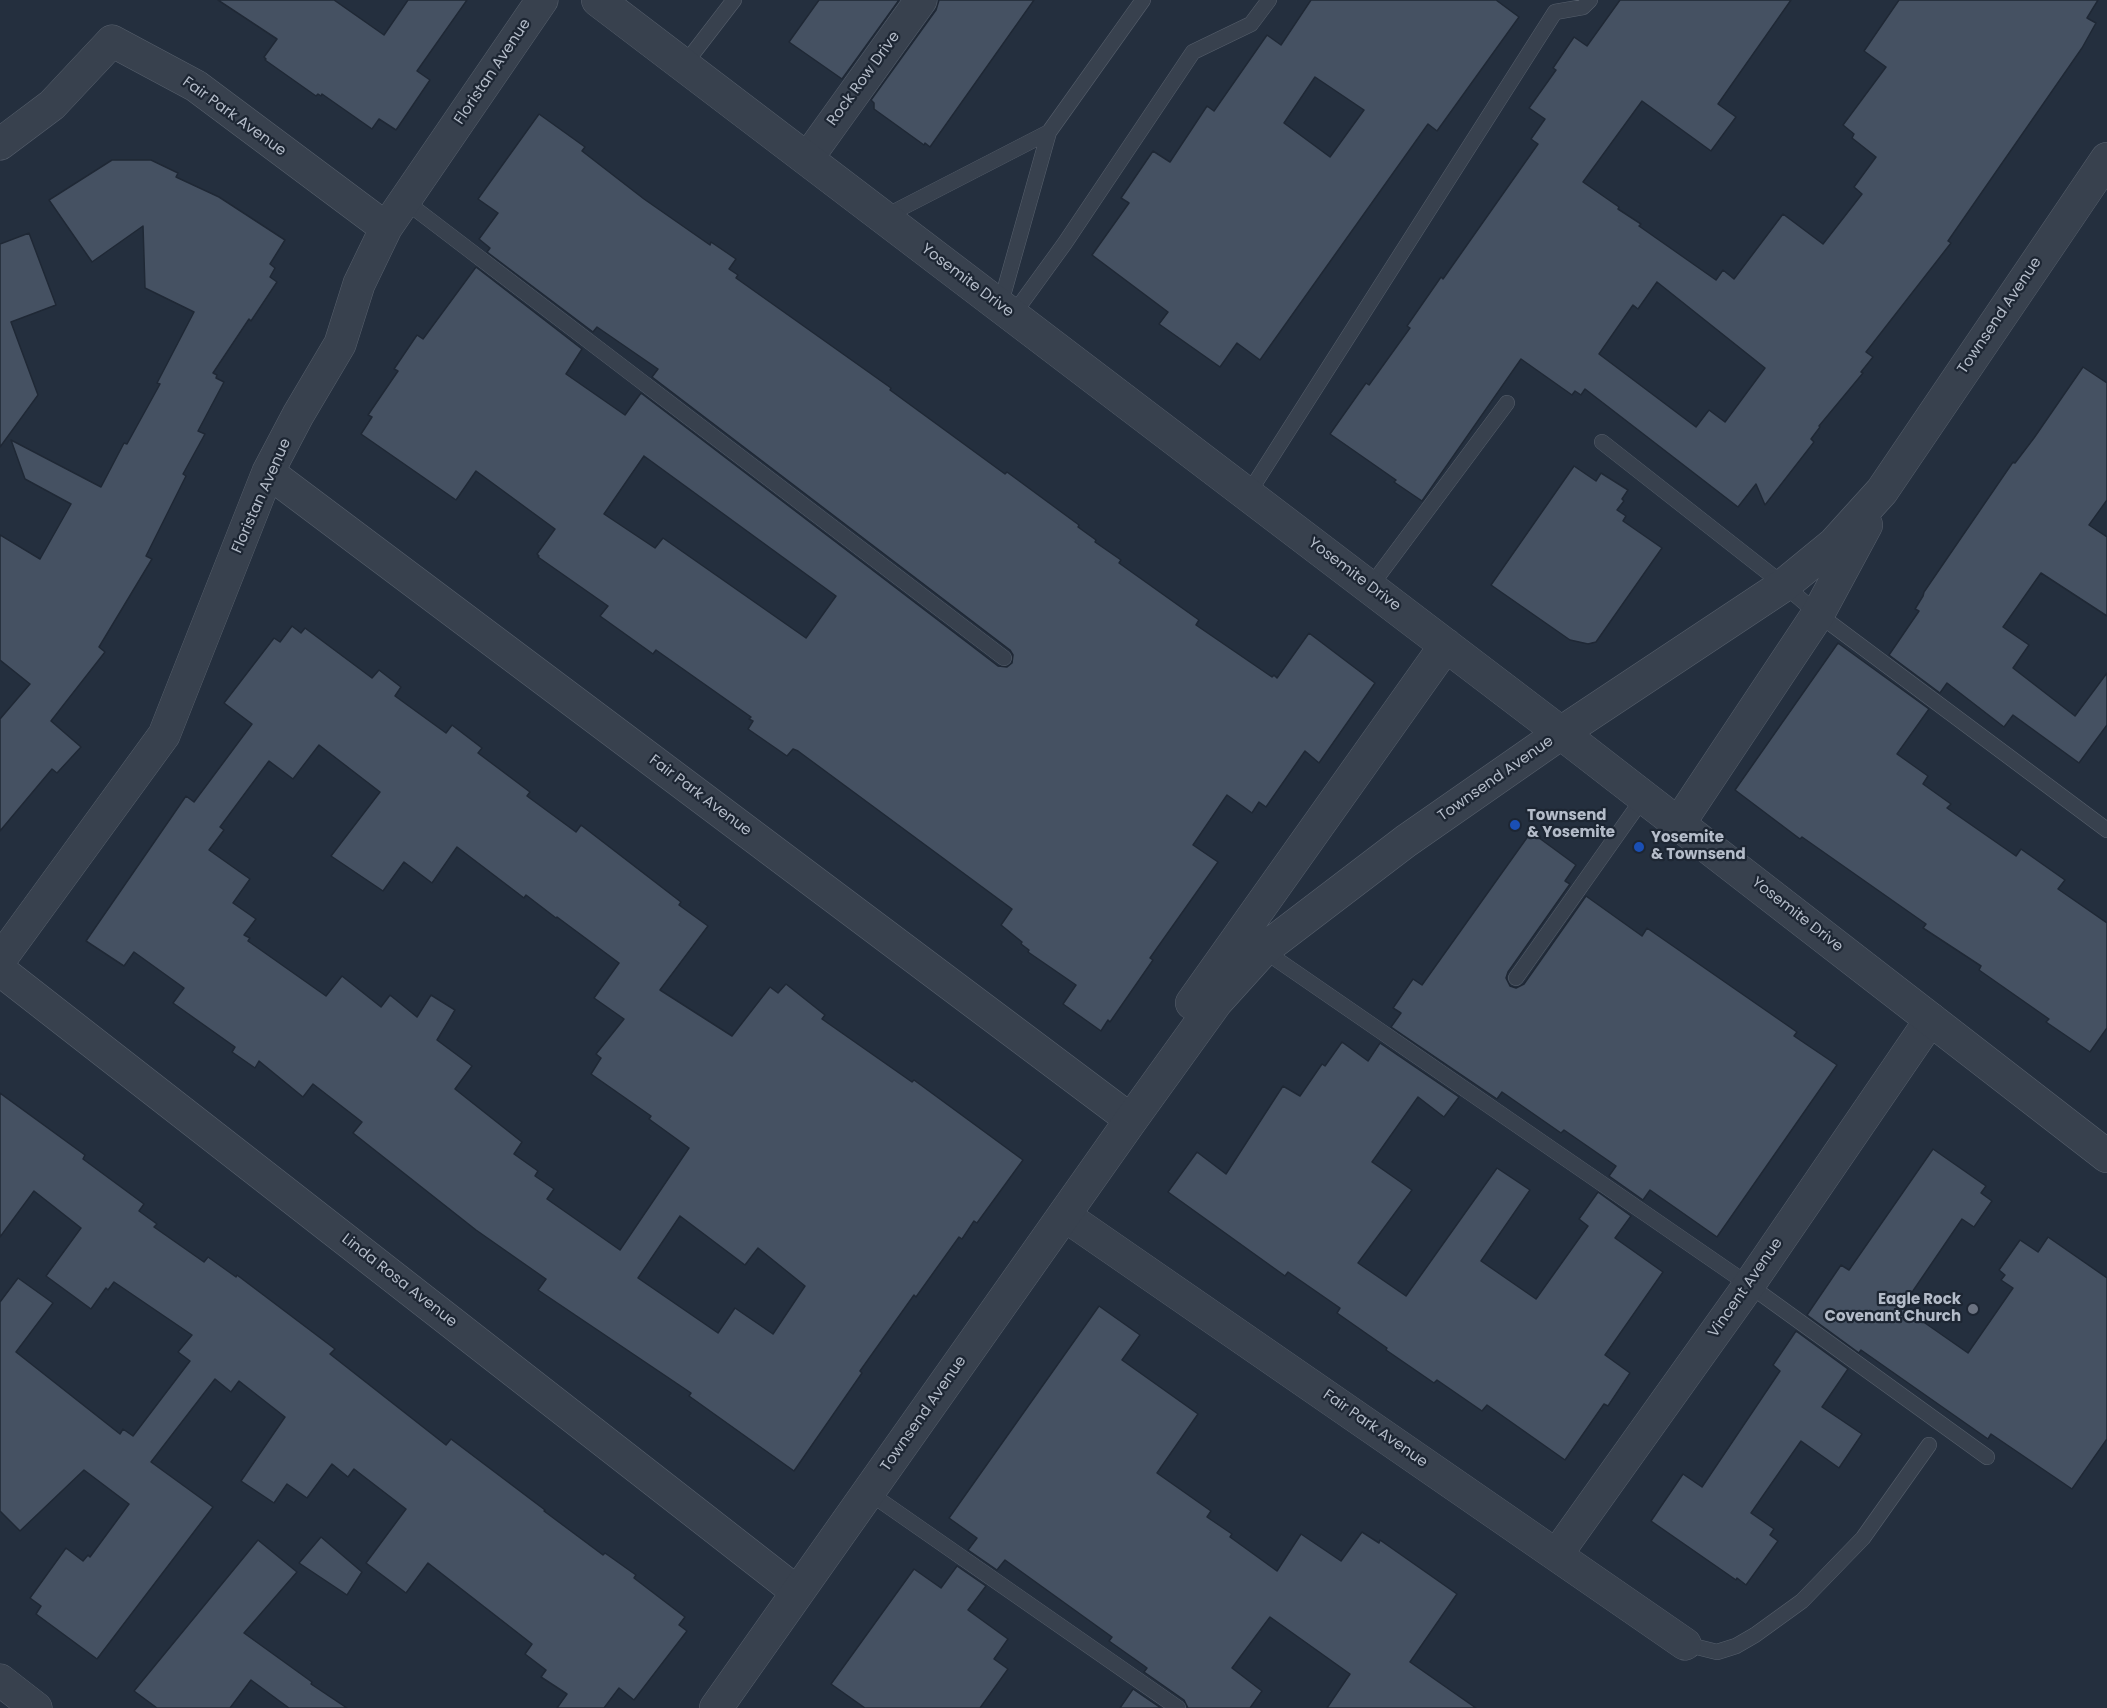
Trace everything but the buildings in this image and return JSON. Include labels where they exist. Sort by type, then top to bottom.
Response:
[{"type":"street","name":"Floristan Avenue","points":[[0,960],[164,735],[268,472],[340,344],[359,284],[386,228],[542,0]]},
{"type":"street","name":"Yosemite Drive","points":[[598,0],[2105,1150]]},
{"type":"street","name":"Rock Row Drive","points":[[807,159],[921,0]]},
{"type":"street","name":"Fair Park Avenue","points":[[0,144],[52,105],[112,41],[196,86],[386,228]]},
{"type":"street","name":"Townsend Avenue","points":[[716,1708],[1216,1002],[1263,950],[1406,841],[1561,733],[1784,585],[1834,544],[1882,491],[2107,159]]},
{"type":"street","name":"Fair Park Avenue","points":[[268,472],[1131,1120]]},
{"type":"street","name":"Townsend Avenue","points":[[1679,823],[1818,614],[1893,474]]},
{"type":"street","name":"Townsend Avenue","points":[[1131,1120],[1196,995],[1446,645]]},
{"type":"street","name":"Linda Rosa Avenue","points":[[0,970],[797,1593]]},
{"type":"street","name":"Vincent Avenue","points":[[1557,1554],[1749,1285],[1931,1019]]},
{"type":"street","name":"Fair Park Avenue","points":[[1064,1215],[1685,1644]]},
{"type":"street","points":[[0,1680],[36,1708]]},
{"type":"lane","points":[[684,65],[734,0]]},
{"type":"lane","points":[[1006,311],[1049,132],[1143,0]]},
{"type":"lane","points":[[1006,311],[1065,243],[1193,52],[1251,24],[1269,0]]},
{"type":"lane","points":[[1248,494],[1551,6],[1583,7],[1590,0]]},
{"type":"lane","points":[[884,218],[1049,132]]},
{"type":"lane","points":[[405,201],[1004,658]]},
{"type":"lane","points":[[1370,587],[1507,403]]},
{"type":"lane","points":[[1602,442],[1818,614],[2107,830]]},
{"type":"lane","points":[[1516,978],[1644,797]]},
{"type":"lane","points":[[1263,950],[1749,1285],[1987,1456]]},
{"type":"lane","points":[[1685,1644],[1717,1652],[1736,1646],[1802,1601],[1863,1538],[1929,1445]]},
{"type":"lane","points":[[868,1491],[1178,1708]]},
{"type":"place","name":"Townsend & Yosemite","points":[[1515,825]]},
{"type":"place","name":"Yosemite & Townsend","points":[[1639,847]]},
{"type":"place","name":"Eagle Rock Covenant Church","points":[[1973,1309]]}]
